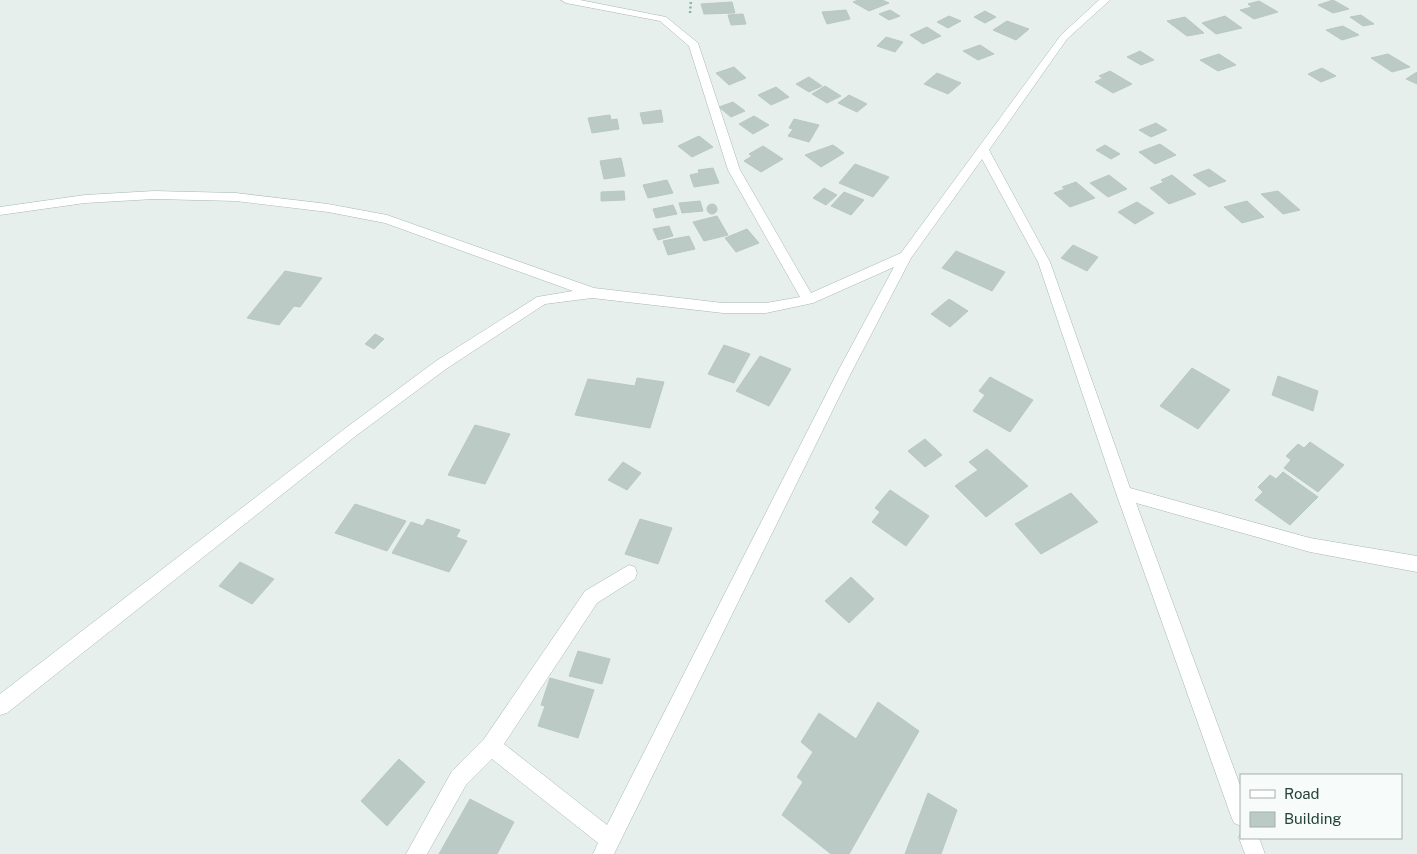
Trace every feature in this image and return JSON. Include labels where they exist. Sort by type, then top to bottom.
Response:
[{"type":"street","points":[[566,0],[663,19],[694,45],[734,170],[808,300]]},
{"type":"street","points":[[491,746],[607,847],[840,381],[906,256],[982,148],[1064,37],[1104,0]]},
{"type":"street","points":[[982,148],[1044,262],[1124,494],[1240,813]]},
{"type":"street","points":[[0,211],[85,198],[154,195],[236,197],[328,208],[387,219],[592,293],[723,308],[766,308],[808,300],[906,256]]},
{"type":"street","points":[[0,706],[441,365],[542,300],[592,293]]},
{"type":"street","points":[[1124,494],[1310,545],[1417,564]]},
{"type":"street","points":[[416,854],[459,778],[491,746],[591,596],[628,573]]},
{"type":"street","points":[[1249,839],[1255,854]]},
{"type":"building","points":[[858,0],[882,0],[889,3],[869,11],[853,2]]},
{"type":"building","points":[[1333,0],[1349,9],[1333,13],[1318,5]]},
{"type":"building","points":[[1259,1],[1278,12],[1254,19],[1240,10],[1252,7],[1248,4]]},
{"type":"building","points":[[732,2],[735,13],[704,14],[701,4]]},
{"type":"building","points":[[846,10],[850,19],[827,24],[822,12]]},
{"type":"building","points":[[890,10],[900,16],[889,20],[879,14]]},
{"type":"building","points":[[985,11],[996,17],[985,23],[974,17]]},
{"type":"building","points":[[743,14],[746,24],[731,25],[728,15]]},
{"type":"building","points":[[1361,15],[1374,24],[1363,26],[1350,17]]},
{"type":"building","points":[[949,16],[961,21],[948,28],[937,22]]},
{"type":"building","points":[[1225,16],[1242,28],[1216,34],[1202,23]]},
{"type":"building","points":[[1185,17],[1204,33],[1187,36],[1167,21]]},
{"type":"building","points":[[1007,21],[1029,29],[1016,40],[993,30]]},
{"type":"building","points":[[1343,26],[1359,35],[1342,40],[1326,30]]},
{"type":"building","points":[[927,27],[941,36],[923,44],[910,35]]},
{"type":"building","points":[[886,37],[903,42],[895,52],[877,46]]},
{"type":"building","points":[[980,45],[994,54],[978,60],[963,51]]},
{"type":"building","points":[[1140,51],[1154,60],[1141,65],[1127,57]]},
{"type":"building","points":[[1219,54],[1236,65],[1218,71],[1200,60]]},
{"type":"building","points":[[1388,54],[1410,67],[1392,72],[1371,58]]},
{"type":"building","points":[[734,67],[746,78],[729,85],[716,73]]},
{"type":"building","points":[[1322,68],[1336,76],[1321,82],[1308,74]]},
{"type":"building","points":[[1110,71],[1132,84],[1113,93],[1095,82],[1103,78],[1099,76]]},
{"type":"building","points":[[1417,72],[1417,84],[1406,79]]},
{"type":"building","points":[[937,73],[961,83],[948,94],[924,84]]},
{"type":"building","points":[[809,77],[822,86],[809,92],[796,84]]},
{"type":"building","points":[[825,86],[841,96],[827,103],[812,94]]},
{"type":"building","points":[[776,87],[789,97],[771,105],[758,95]]},
{"type":"building","points":[[849,95],[867,104],[857,112],[838,103]]},
{"type":"building","points":[[733,102],[745,111],[731,117],[719,107]]},
{"type":"building","points":[[661,110],[663,122],[643,124],[640,113]]},
{"type":"building","points":[[610,115],[611,120],[617,119],[619,129],[592,133],[588,118]]},
{"type":"building","points":[[754,116],[769,125],[753,134],[739,124]]},
{"type":"building","points":[[794,119],[819,125],[809,142],[788,136],[793,129],[789,128]]},
{"type":"building","points":[[1156,123],[1167,130],[1151,137],[1139,130]]},
{"type":"building","points":[[699,136],[713,147],[692,157],[678,146]]},
{"type":"building","points":[[1160,144],[1176,155],[1155,164],[1139,152]]},
{"type":"building","points":[[833,145],[844,153],[821,167],[805,155]]},
{"type":"building","points":[[1105,145],[1120,154],[1111,159],[1096,150]]},
{"type":"building","points":[[763,146],[783,159],[761,172],[744,161],[752,156],[749,154]]},
{"type":"building","points":[[621,158],[625,176],[604,179],[600,161]]},
{"type":"building","points":[[855,164],[889,177],[873,197],[839,183]]},
{"type":"building","points":[[713,168],[719,183],[694,187],[690,175],[699,173],[698,170]]},
{"type":"building","points":[[1209,169],[1226,181],[1209,187],[1193,175]]},
{"type":"building","points":[[1109,175],[1127,189],[1108,197],[1090,183]]},
{"type":"building","points":[[1172,175],[1196,194],[1169,204],[1150,188],[1164,182],[1161,180]]},
{"type":"building","points":[[667,180],[673,193],[648,198],[643,185]]},
{"type":"building","points":[[1076,182],[1095,198],[1070,207],[1054,193],[1065,189],[1062,187]]},
{"type":"building","points":[[824,188],[837,195],[826,205],[813,198]]},
{"type":"building","points":[[624,191],[625,200],[601,201],[601,192]]},
{"type":"building","points":[[1278,191],[1300,210],[1283,214],[1261,194]]},
{"type":"building","points":[[844,192],[864,200],[851,215],[831,206]]},
{"type":"building","points":[[700,201],[703,211],[682,213],[679,203]]},
{"type":"building","points":[[1247,201],[1264,217],[1242,223],[1224,207]]},
{"type":"building","points":[[1137,202],[1154,213],[1135,224],[1118,212]]},
{"type":"building","points":[[712,204],[717,209],[712,214],[707,209]]},
{"type":"building","points":[[673,205],[677,214],[656,218],[653,209]]},
{"type":"building","points":[[717,216],[728,235],[704,241],[693,222]]},
{"type":"building","points":[[669,226],[673,236],[658,240],[653,229]]},
{"type":"building","points":[[747,229],[759,243],[736,252],[725,238]]},
{"type":"building","points":[[689,236],[695,249],[668,255],[663,241]]},
{"type":"building","points":[[1073,245],[1098,257],[1087,271],[1061,258]]},
{"type":"building","points":[[956,251],[1005,272],[992,291],[942,268]]},
{"type":"building","points":[[285,271],[322,278],[300,307],[294,306],[279,325],[247,318]]},
{"type":"building","points":[[949,299],[968,311],[950,327],[931,314]]},
{"type":"building","points":[[375,334],[384,339],[374,349],[365,344]]},
{"type":"building","points":[[724,345],[750,354],[734,383],[708,374]]},
{"type":"building","points":[[760,356],[791,369],[769,406],[736,391]]},
{"type":"building","points":[[1192,368],[1230,390],[1198,429],[1160,406]]},
{"type":"building","points":[[1278,376],[1318,391],[1313,411],[1272,395]]},
{"type":"building","points":[[990,377],[1033,400],[1010,432],[973,411],[985,395],[979,391]]},
{"type":"building","points":[[637,378],[664,382],[650,428],[575,415],[588,379],[635,386]]},
{"type":"building","points":[[475,425],[510,434],[485,484],[448,475]]},
{"type":"building","points":[[925,439],[942,455],[925,467],[908,451]]},
{"type":"building","points":[[1310,442],[1344,465],[1318,492],[1284,468],[1291,460],[1286,456],[1298,444],[1304,448]]},
{"type":"building","points":[[987,449],[1028,486],[986,517],[955,486],[978,470],[969,462]]},
{"type":"building","points":[[623,462],[641,473],[627,490],[608,480]]},
{"type":"building","points":[[1283,472],[1318,497],[1290,525],[1255,500],[1263,492],[1258,487],[1270,475],[1276,479]]},
{"type":"building","points":[[890,490],[929,516],[906,546],[872,522],[880,512],[875,508]]},
{"type":"building","points":[[1071,493],[1098,522],[1041,554],[1015,524]]},
{"type":"building","points":[[355,504],[406,521],[387,551],[335,533]]},
{"type":"building","points":[[427,519],[460,530],[456,537],[467,541],[449,572],[392,553],[411,522],[423,526]]},
{"type":"building","points":[[640,519],[672,528],[658,564],[625,554]]},
{"type":"building","points":[[240,562],[274,579],[252,604],[219,586]]},
{"type":"building","points":[[851,577],[874,599],[849,623],[825,601]]},
{"type":"building","points":[[578,651],[610,659],[602,684],[569,676]]},
{"type":"building","points":[[550,678],[594,690],[578,738],[538,726],[545,706],[541,705]]},
{"type":"building","points":[[878,702],[919,731],[849,854],[831,854],[782,815],[803,782],[797,777],[813,752],[801,742],[819,713],[856,739]]},
{"type":"building","points":[[399,759],[425,782],[387,826],[361,801]]},
{"type":"building","points":[[928,793],[957,810],[941,854],[905,854]]},
{"type":"building","points":[[470,799],[514,822],[497,854],[439,854]]}]
